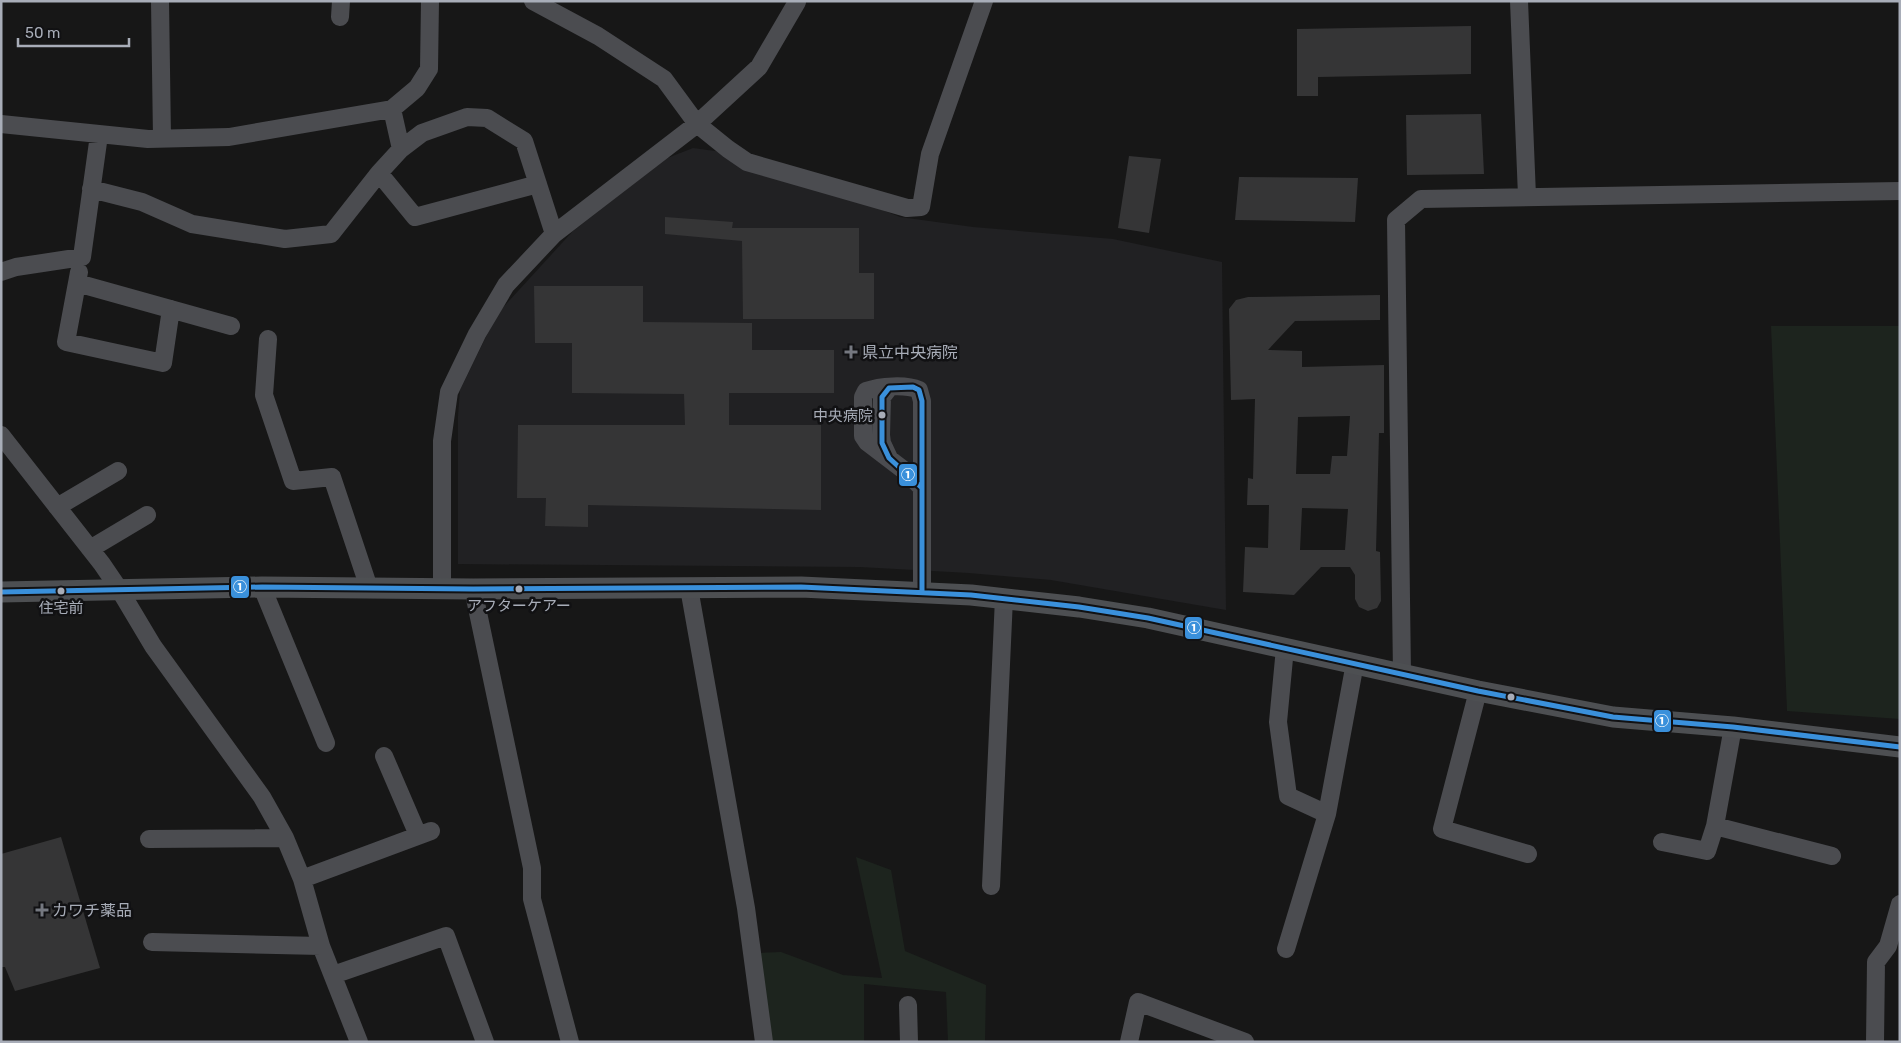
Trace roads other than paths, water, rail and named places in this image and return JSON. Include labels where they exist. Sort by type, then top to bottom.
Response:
[{"type":"main road","points":[[1,592],[262,588],[801,587],[922,591],[1004,598],[1148,618],[1478,691],[1613,717],[1733,726],[1900,747]]},
{"type":"street","points":[[160,1],[162,138]]},
{"type":"street","points":[[1,124],[99,135],[162,138],[229,137],[392,109],[417,88],[429,68],[430,1]]},
{"type":"street","points":[[534,1],[598,36],[664,79],[696,124],[747,162],[907,208],[920,207],[930,154],[984,1]]},
{"type":"street","points":[[1519,1],[1527,196]]},
{"type":"street","points":[[442,589],[442,441],[449,392],[477,334],[506,284],[554,234],[696,124],[758,67],[796,2]]},
{"type":"street","points":[[392,109],[401,149]]},
{"type":"street","points":[[92,189],[142,202],[192,224],[285,239],[331,234],[379,173],[401,149],[422,133],[466,117],[487,118],[524,141],[554,234]]},
{"type":"street","points":[[99,135],[82,257],[66,342],[163,363],[171,309]]},
{"type":"street","points":[[379,173],[416,217],[538,184]]},
{"type":"street","points":[[1402,674],[1396,220],[1421,198],[1900,191]]},
{"type":"street","points":[[1,272],[16,267],[82,257]]},
{"type":"street","points":[[77,283],[231,326]]},
{"type":"street","points":[[268,339],[264,395],[293,481],[332,477],[369,588]]},
{"type":"street","points":[[922,488],[905,470],[888,458],[882,442],[882,397],[888,388],[913,388],[919,390],[921,395],[922,488],[922,591]]},
{"type":"street","points":[[4,448],[58,507],[90,549],[119,589],[154,646],[262,797],[285,838],[302,879],[321,946],[359,1042]]},
{"type":"street","points":[[58,507],[118,471]]},
{"type":"street","points":[[90,549],[147,515]]},
{"type":"street","points":[[262,588],[326,743]]},
{"type":"street","points":[[689,588],[746,908],[764,1042]]},
{"type":"street","points":[[473,589],[532,868],[532,899],[570,1042]]},
{"type":"street","points":[[991,886],[1004,598]]},
{"type":"street","points":[[1285,648],[1278,722],[1288,796],[1327,814]]},
{"type":"street","points":[[1286,949],[1327,814],[1355,663]]},
{"type":"street","points":[[1478,691],[1442,829],[1528,854]]},
{"type":"street","points":[[1662,842],[1707,851],[1715,826],[1733,726]]},
{"type":"street","points":[[302,879],[424,833],[384,756]]},
{"type":"street","points":[[1715,826],[1832,856]]},
{"type":"street","points":[[149,839],[285,838]]},
{"type":"street","points":[[1875,1042],[1876,962],[1888,946],[1900,904]]},
{"type":"street","points":[[333,975],[446,936],[485,1042]]},
{"type":"street","points":[[152,942],[321,946]]},
{"type":"street","points":[[1129,1042],[1138,1002],[1226,1038],[1245,1042]]},
{"type":"street","points":[[908,1005],[909,1042]]},
{"type":"place","name":"県立中央病院","points":[[851,352]]},
{"type":"place","name":"中央病院","points":[[882,415]]},
{"type":"place","name":"アフターケアー","points":[[519,589]]},
{"type":"place","name":"住宅前","points":[[61,591]]},
{"type":"place","name":"カワチ薬品","points":[[42,910]]}]
